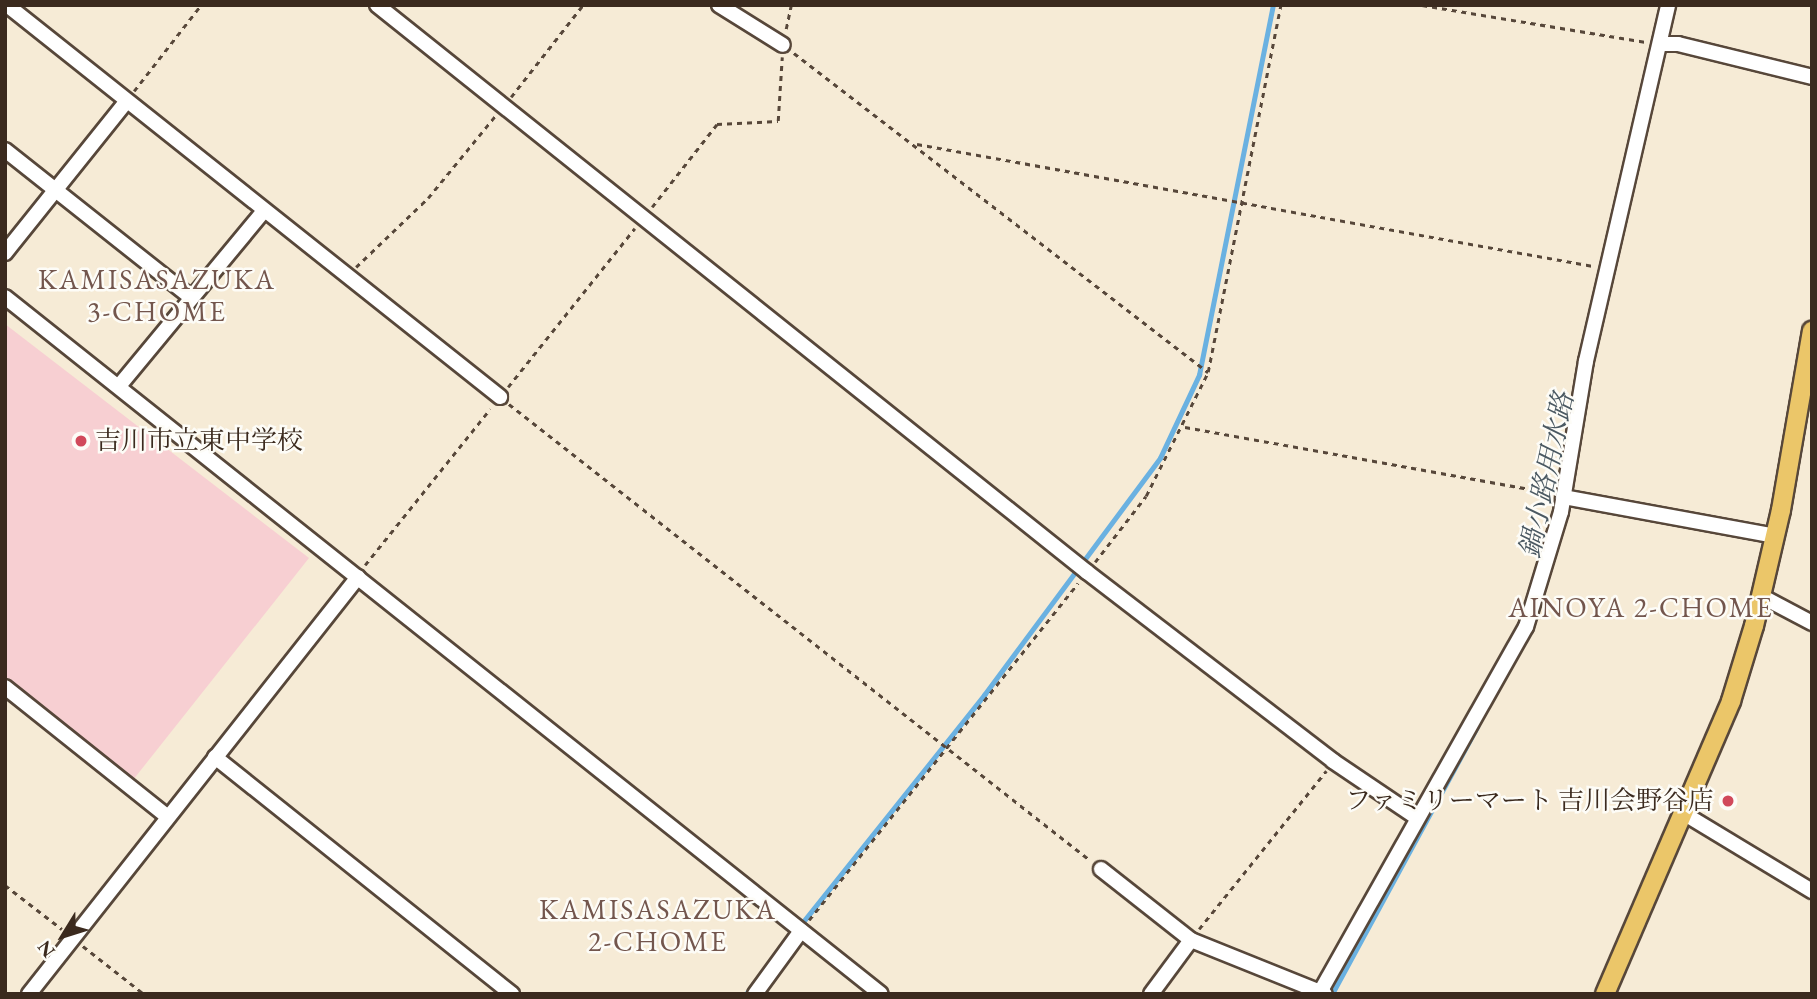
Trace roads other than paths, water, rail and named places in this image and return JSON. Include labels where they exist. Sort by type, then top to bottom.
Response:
[{"type":"main road","points":[[1605,994],[1731,701],[1762,596],[1811,344]]},
{"type":"street","points":[[7,5],[263,212],[500,397]]},
{"type":"street","points":[[377,5],[1087,572],[1333,761],[1416,817]]},
{"type":"street","points":[[719,5],[783,45]]},
{"type":"street","points":[[1101,869],[1191,940],[1322,993],[1416,817],[1526,627],[1563,497],[1606,269],[1668,5]]},
{"type":"street","points":[[1660,44],[1678,44],[1812,77]]},
{"type":"street","points":[[5,254],[126,102]]},
{"type":"street","points":[[5,150],[192,298]]},
{"type":"street","points":[[118,386],[263,212]]},
{"type":"street","points":[[5,297],[881,994]]},
{"type":"street","points":[[1563,497],[1775,536]]},
{"type":"street","points":[[29,994],[357,576]]},
{"type":"street","points":[[1762,596],[1812,623]]},
{"type":"street","points":[[5,687],[168,817]]},
{"type":"street","points":[[215,757],[512,994]]},
{"type":"street","points":[[1683,813],[1812,891]]},
{"type":"street","points":[[755,994],[801,931]]},
{"type":"street","points":[[1151,994],[1191,940]]},
{"type":"waterway","points":[[799,927],[984,695],[1160,458],[1199,375],[1273,5]]},
{"type":"waterway","name":"鍋小路用水路","points":[[1332,994],[1477,727]]},
{"type":"waterway","points":[[746,994],[756,981]]},
{"type":"place","name":"吉川市立東中学校","points":[[81,441]]},
{"type":"place","name":"ファミリーマート 吉川会野谷店","points":[[1728,801]]},
{"type":"district","name":"KAMISASAZUKA 3-CHOME","points":[[157,295]]},
{"type":"district","name":"AINOYA 2-CHOME","points":[[1641,607]]},
{"type":"district","name":"KAMISASAZUKA 2-CHOME","points":[[658,925]]}]
